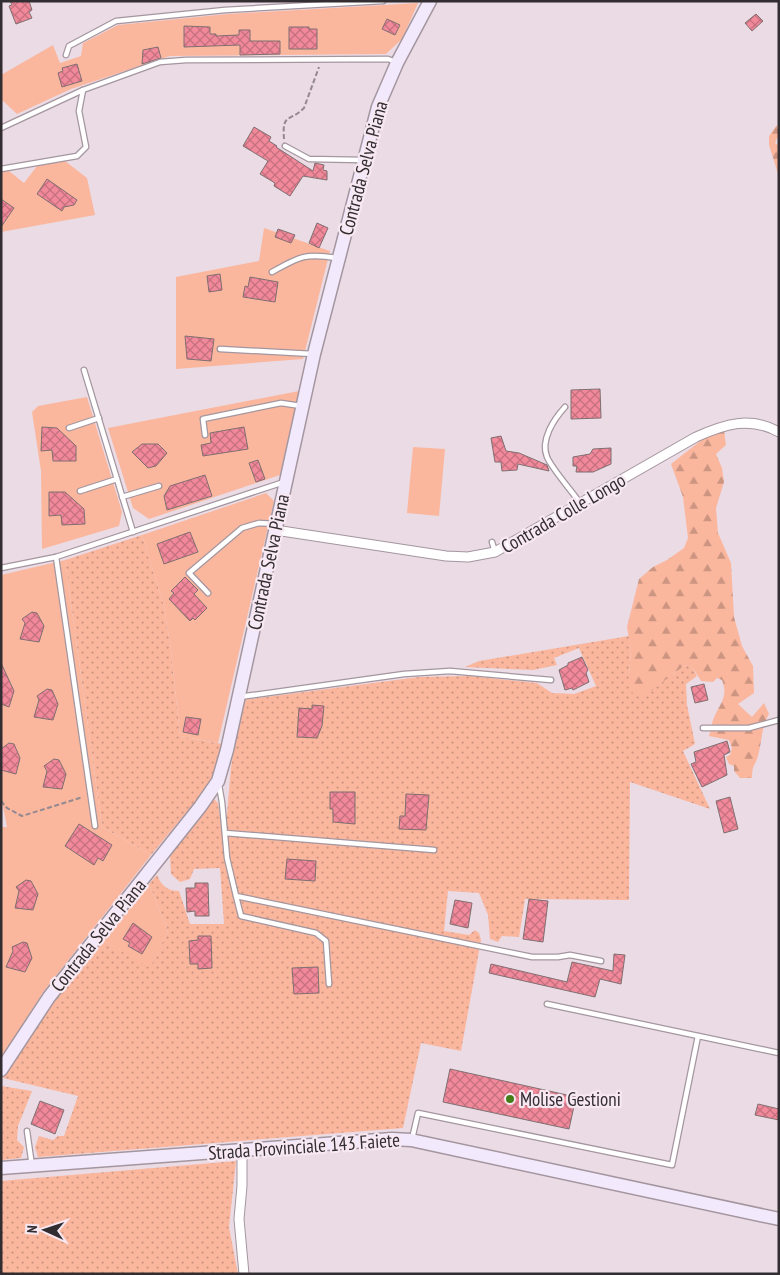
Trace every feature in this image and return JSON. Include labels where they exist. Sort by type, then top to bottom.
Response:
[{"type":"street","name":"Contrada Selva Piana","points":[[1,1070],[49,997],[160,859],[218,781],[227,750],[314,354],[363,160],[378,107],[397,63],[428,2]]},
{"type":"street","name":"Contrada Colle Longo","points":[[276,528],[446,556],[468,557],[495,552],[696,437],[724,424],[750,422],[779,432]]},
{"type":"street","name":"Strada Provinciale 143 Faiete","points":[[1,1168],[375,1139],[411,1140],[779,1219]]},
{"type":"street","points":[[242,1149],[242,1186],[239,1219],[244,1274]]},
{"type":"lane","points":[[66,55],[69,46],[116,21],[226,10],[382,1]]},
{"type":"lane","points":[[1,128],[83,90],[160,62],[186,60],[388,59],[397,63]]},
{"type":"lane","points":[[1,169],[77,156],[82,152],[86,147],[79,111],[83,90]]},
{"type":"lane","points":[[285,146],[308,159],[363,160]]},
{"type":"lane","points":[[272,272],[296,258],[314,254],[339,259]]},
{"type":"lane","points":[[220,349],[314,354]]},
{"type":"lane","points":[[84,370],[133,532]]},
{"type":"lane","points":[[205,435],[203,419],[281,403],[303,406]]},
{"type":"lane","points":[[565,407],[552,420],[547,441],[547,457],[580,503]]},
{"type":"lane","points":[[69,428],[99,418]]},
{"type":"lane","points":[[80,490],[117,479]]},
{"type":"lane","points":[[1,568],[56,557],[285,482]]},
{"type":"lane","points":[[122,497],[159,486]]},
{"type":"lane","points":[[208,592],[189,573],[242,528],[259,523],[276,528]]},
{"type":"lane","points":[[492,542],[495,552]]},
{"type":"lane","points":[[56,557],[95,826]]},
{"type":"lane","points":[[238,697],[404,674],[450,671],[551,680]]},
{"type":"lane","points":[[703,728],[749,728],[779,720]]},
{"type":"lane","points":[[218,781],[222,802],[227,858],[242,916],[316,933],[326,941],[329,984]]},
{"type":"lane","points":[[225,833],[434,850]]},
{"type":"lane","points":[[236,896],[532,957],[558,958],[570,955],[601,961]]},
{"type":"lane","points":[[547,1004],[779,1053]]},
{"type":"lane","points":[[411,1140],[418,1113],[672,1165],[698,1036]]},
{"type":"lane","points":[[27,1131],[32,1167]]},
{"type":"path","points":[[285,146],[283,124],[285,120],[299,113],[304,108],[321,60]]},
{"type":"path","points":[[1,801],[7,808],[22,816],[90,794]]},
{"type":"green space","points":[[418,3],[402,39],[386,54],[170,56],[71,89],[17,114],[1,99],[1,75],[53,45],[60,63],[81,56],[83,43],[118,25],[227,14]]},
{"type":"green space","points":[[777,125],[779,134],[775,143],[779,146],[779,177],[769,145],[769,136]]},
{"type":"green space","points":[[65,161],[87,178],[95,215],[1,232],[1,172],[9,171],[24,183],[37,166]]},
{"type":"green space","points":[[264,228],[330,251],[303,359],[176,369],[176,277],[259,261]]},
{"type":"green space","points":[[299,391],[280,475],[149,519],[133,508],[108,428]]},
{"type":"green space","points":[[87,397],[122,512],[119,526],[42,549],[41,471],[32,412],[38,406]]},
{"type":"green space","points":[[724,430],[726,445],[716,454],[722,468],[724,482],[716,508],[718,533],[731,563],[734,617],[742,646],[753,666],[754,693],[738,704],[752,717],[764,703],[769,714],[763,729],[752,778],[740,778],[734,771],[734,766],[729,764],[726,757],[730,755],[732,748],[729,740],[709,736],[713,720],[724,696],[722,680],[717,678],[713,682],[701,681],[693,668],[685,665],[643,697],[633,695],[629,676],[631,650],[627,627],[639,579],[653,567],[684,548],[688,538],[683,497],[671,464],[704,438]]},
{"type":"green space","points":[[413,447],[445,449],[439,516],[407,513]]},
{"type":"green space","points":[[266,493],[274,501],[218,743],[180,736],[171,650],[164,606],[142,535]]},
{"type":"green space","points":[[142,535],[164,606],[171,650],[180,736],[222,744],[214,773],[204,791],[151,855],[102,827],[65,560]]},
{"type":"green space","points":[[65,560],[102,827],[151,855],[44,991],[1,1058],[1,827],[7,827],[1,796],[1,575]]},
{"type":"green space","points":[[629,636],[631,650],[629,676],[643,696],[685,665],[693,668],[697,676],[686,684],[687,705],[695,744],[683,751],[710,809],[630,782],[629,900],[525,899],[519,937],[502,936],[498,942],[490,939],[488,915],[479,893],[448,891],[444,931],[469,935],[475,930],[479,933],[481,940],[461,1051],[421,1043],[403,1128],[38,1157],[35,1147],[39,1136],[53,1140],[58,1136],[64,1136],[78,1096],[3,1078],[54,999],[104,941],[150,967],[168,931],[149,884],[157,875],[165,887],[179,891],[190,924],[224,924],[220,868],[194,869],[190,879],[180,882],[171,874],[170,856],[214,799],[218,803],[220,817],[227,814],[231,767],[242,700],[419,677],[470,676],[537,683],[552,693],[574,694],[596,686],[579,648],[554,658],[557,665],[533,670],[465,667],[479,661]]},
{"type":"green space","points":[[149,884],[168,931],[150,968],[104,941]]},
{"type":"green space","points":[[1,1086],[32,1091],[18,1126],[17,1140],[24,1147],[21,1158],[1,1160]]},
{"type":"green space","points":[[236,1161],[229,1227],[238,1274],[1,1274],[1,1181]]},
{"type":"building","points":[[10,1],[29,1],[32,10],[29,12],[32,18],[16,24],[9,6],[12,5]]},
{"type":"building","points":[[756,14],[763,21],[752,31],[745,23]]},
{"type":"building","points":[[387,19],[400,25],[395,35],[382,29]]},
{"type":"building","points":[[184,26],[210,27],[210,34],[216,34],[216,36],[239,35],[239,30],[250,30],[250,41],[280,41],[280,54],[240,55],[240,45],[184,47]]},
{"type":"building","points":[[289,27],[317,29],[317,49],[289,49]]},
{"type":"building","points":[[158,47],[161,58],[142,64],[143,50]]},
{"type":"building","points":[[77,64],[82,81],[62,87],[58,73],[63,71],[62,68]]},
{"type":"building","points":[[254,127],[271,137],[269,141],[276,147],[313,171],[315,163],[324,165],[323,170],[327,171],[327,180],[303,176],[290,196],[274,186],[275,183],[260,174],[268,161],[243,146]]},
{"type":"building","points":[[47,179],[77,200],[74,205],[64,207],[62,211],[37,194]]},
{"type":"building","points":[[1,199],[14,208],[1,227]]},
{"type":"building","points":[[317,223],[328,228],[319,248],[309,243]]},
{"type":"building","points":[[278,229],[295,235],[291,243],[275,237]]},
{"type":"building","points":[[220,274],[222,290],[209,292],[207,276]]},
{"type":"building","points":[[250,277],[278,282],[275,302],[243,297],[245,286],[248,287]]},
{"type":"building","points":[[185,336],[214,339],[211,361],[187,359]]},
{"type":"building","points":[[600,389],[601,418],[571,419],[571,390]]},
{"type":"building","points":[[42,427],[57,428],[76,446],[76,461],[53,461],[52,450],[41,451]]},
{"type":"building","points":[[244,427],[248,449],[203,456],[201,445],[211,443],[210,433]]},
{"type":"building","points":[[501,436],[506,451],[519,453],[547,465],[549,471],[518,464],[517,470],[502,471],[501,462],[495,462],[491,438]]},
{"type":"building","points":[[142,444],[158,444],[167,453],[156,466],[148,468],[132,452]]},
{"type":"building","points":[[611,448],[611,464],[593,472],[576,472],[577,466],[573,466],[573,457],[590,454],[593,449]]},
{"type":"building","points":[[258,460],[265,479],[256,482],[249,463]]},
{"type":"building","points":[[205,475],[212,496],[167,510],[164,496],[170,486]]},
{"type":"building","points":[[49,492],[65,492],[84,509],[85,524],[62,525],[61,515],[49,516]]},
{"type":"building","points":[[190,532],[198,552],[164,564],[157,544]]},
{"type":"building","points":[[185,577],[198,590],[194,594],[207,608],[195,620],[193,618],[190,621],[169,599],[174,593],[171,591]]},
{"type":"building","points":[[32,612],[37,613],[44,626],[39,642],[20,639],[25,623],[22,619]]},
{"type":"building","points":[[582,657],[588,670],[586,673],[589,682],[573,690],[572,688],[565,690],[559,670],[568,665],[568,663]]},
{"type":"building","points":[[1,663],[14,691],[9,707],[1,704]]},
{"type":"building","points":[[704,684],[708,700],[695,703],[691,687]]},
{"type":"building","points":[[47,689],[52,690],[58,704],[53,720],[34,717],[39,700],[37,696]]},
{"type":"building","points":[[312,705],[324,706],[322,726],[317,738],[297,737],[299,708],[312,709]]},
{"type":"building","points":[[186,717],[201,719],[198,735],[183,732]]},
{"type":"building","points":[[727,741],[730,752],[724,755],[727,775],[702,787],[691,764],[696,762],[694,752]]},
{"type":"building","points":[[9,743],[14,744],[20,758],[16,774],[1,770],[1,749]]},
{"type":"building","points":[[54,759],[59,760],[66,774],[62,789],[43,787],[47,771],[44,766]]},
{"type":"building","points":[[330,792],[355,792],[355,824],[333,822],[333,809],[330,809]]},
{"type":"building","points":[[406,794],[429,795],[426,830],[399,829],[400,816],[405,816]]},
{"type":"building","points":[[730,797],[738,829],[724,833],[716,801]]},
{"type":"building","points":[[79,824],[112,845],[103,861],[98,858],[94,865],[65,846]]},
{"type":"building","points":[[287,859],[316,861],[315,881],[285,879]]},
{"type":"building","points":[[26,880],[31,881],[38,894],[33,910],[15,908],[19,891],[16,887]]},
{"type":"building","points":[[195,883],[208,883],[209,916],[195,916],[195,911],[187,912],[186,888],[195,888]]},
{"type":"building","points":[[529,899],[548,901],[543,942],[523,939]]},
{"type":"building","points":[[455,900],[472,903],[468,928],[450,924]]},
{"type":"building","points":[[133,923],[152,937],[142,954],[128,946],[130,943],[123,939]]},
{"type":"building","points":[[198,936],[211,936],[212,968],[198,969],[198,964],[190,964],[189,941],[198,940]]},
{"type":"building","points":[[23,942],[27,943],[32,958],[25,972],[6,967],[13,951],[12,947]]},
{"type":"building","points":[[614,954],[625,955],[621,984],[600,979],[595,997],[489,973],[491,964],[567,982],[572,962],[613,971]]},
{"type":"building","points":[[318,967],[319,993],[294,994],[292,968]]},
{"type":"building","name":"Molise Gestioni","points":[[450,1069],[576,1097],[569,1129],[443,1102]]},
{"type":"building","points":[[40,1101],[64,1110],[55,1134],[31,1124]]},
{"type":"building","points":[[758,1104],[779,1109],[779,1120],[755,1115]]},
{"type":"place","name":"Molise Gestioni","points":[[510,1099]]}]
